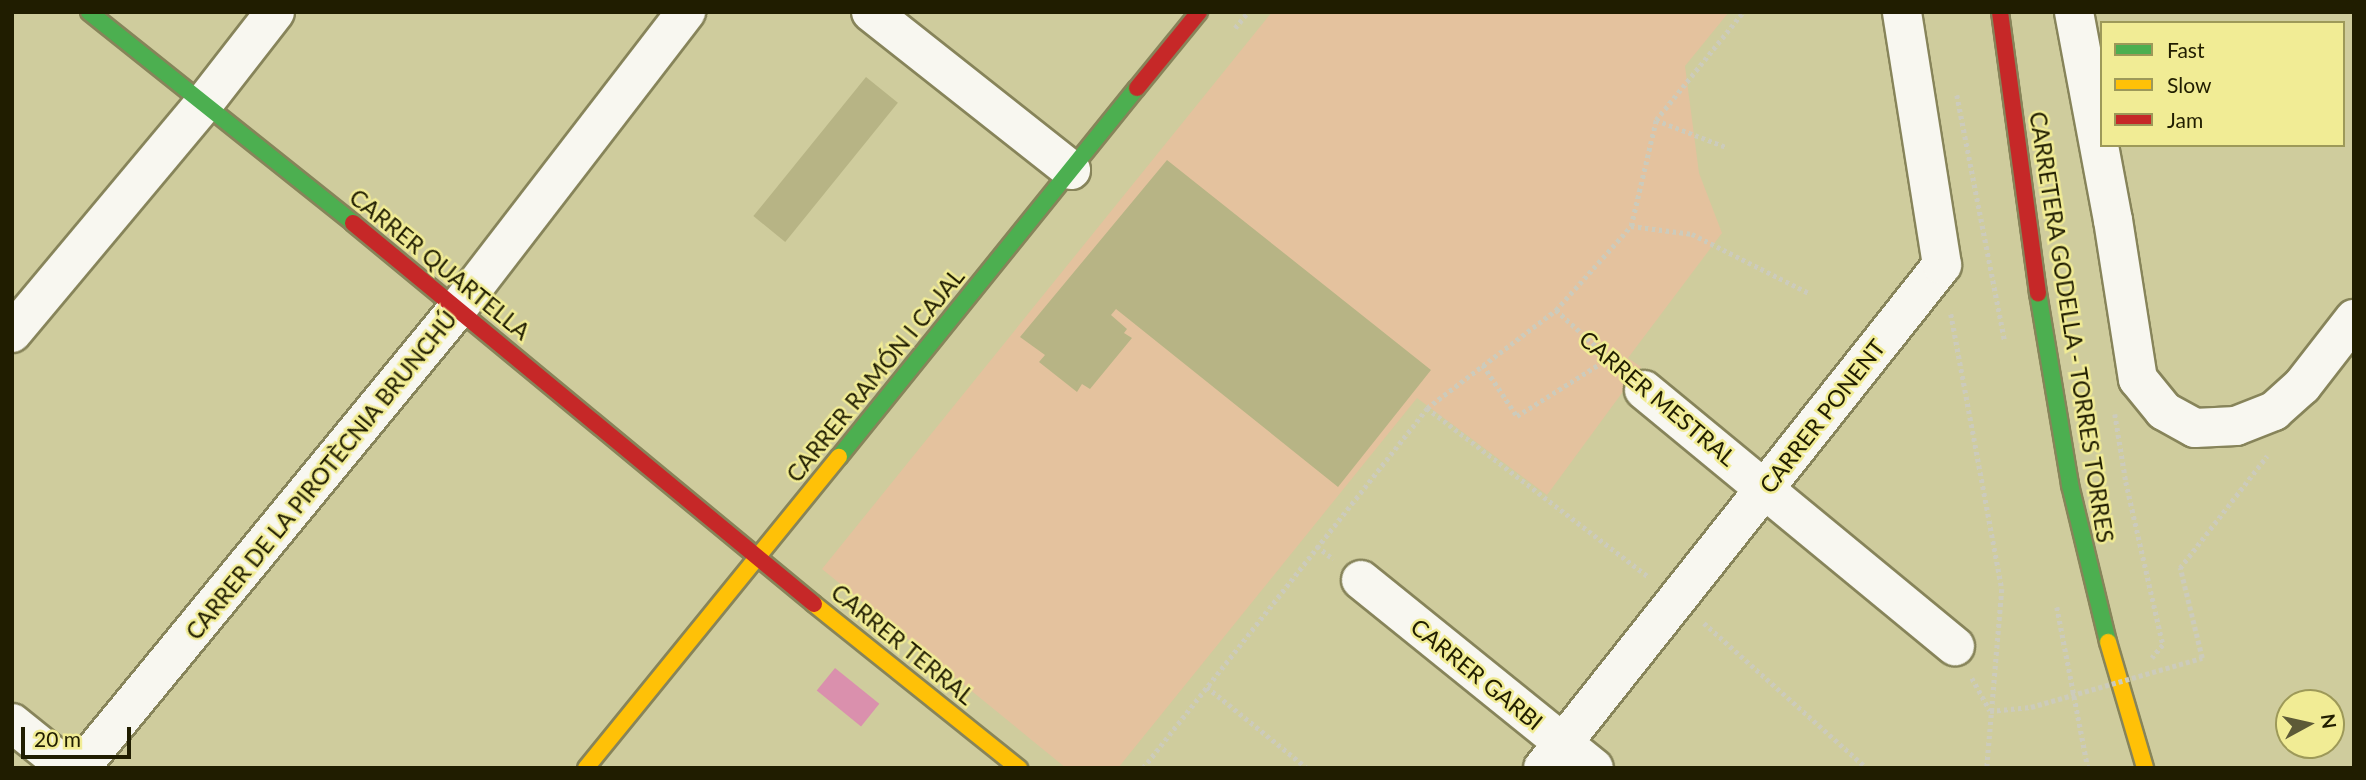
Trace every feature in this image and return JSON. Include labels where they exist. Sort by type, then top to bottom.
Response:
[{"type":"street","name":"CARRER QUARTELLA","points":[[89,12],[205,102],[458,308],[756,558]]},
{"type":"street","points":[[12,333],[205,102],[275,12]]},
{"type":"street","name":"CARRER DE LA PIROTÈCNIA BRUNCHÚ","points":[[80,768],[458,308],[686,12]]},
{"type":"street","points":[[871,12],[1071,170]]},
{"type":"street","name":"CARRER RAMÓN I CAJAL","points":[[586,768],[1199,12]]},
{"type":"street","points":[[1902,12],[1942,265]]},
{"type":"street","name":"CARRETERA GODELLA - TORRES TORRES","points":[[2000,12],[2025,212],[2070,485],[2104,629],[2145,768]]},
{"type":"street","points":[[2074,12],[2113,220],[2138,379],[2164,411],[2195,428],[2236,426],[2274,411],[2302,386],[2354,319]]},
{"type":"street","name":"CARRER PONENT","points":[[1553,755],[1942,265]]},
{"type":"street","name":"CARRER MESTRAL","points":[[1644,390],[1955,646]]},
{"type":"street","name":"CARRER TERRAL","points":[[756,558],[1019,768]]},
{"type":"street","name":"CARRER GARBI","points":[[1361,580],[1553,755],[1594,768]]},
{"type":"street","points":[[12,723],[68,768]]},
{"type":"path","points":[[1143,768],[1427,408],[1556,310],[1632,226],[1656,120],[1743,12]]},
{"type":"path","points":[[1656,120],[1726,147]]},
{"type":"path","points":[[1632,226],[1692,234],[1809,293]]},
{"type":"path","points":[[1942,265],[2002,589],[1987,768]]},
{"type":"path","name":"CARRER MESTRAL","points":[[1556,310],[1644,390]]},
{"type":"path","points":[[1483,365],[1517,416],[1609,358]]},
{"type":"path","points":[[1990,711],[2031,707],[2202,657],[2180,568],[2281,437],[2274,411]]},
{"type":"path","points":[[1206,687],[1307,768]]},
{"type":"shaded area","points":[[1272,12],[1729,12],[1685,66],[1699,173],[1722,233],[1628,358],[1641,367],[1547,495],[1417,398],[1118,768],[1066,768],[822,569]]},
{"type":"shaded area","points":[[835,668],[879,704],[861,726],[817,691]]},
{"type":"building","points":[[866,77],[898,103],[785,242],[753,216]]},
{"type":"building","points":[[1167,160],[1431,370],[1338,487],[1116,309],[1111,315],[1127,329],[1124,333],[1132,338],[1090,389],[1082,384],[1077,392],[1039,362],[1045,355],[1020,337]]},
{"type":"traffic: fast","points":[[89,12],[353,223]]},
{"type":"traffic: fast","points":[[839,457],[1137,88]]},
{"type":"traffic: fast","points":[[2038,293],[2070,485],[2108,642]]},
{"type":"traffic: slow","points":[[586,768],[839,457]]},
{"type":"traffic: slow","points":[[814,604],[1019,768]]},
{"type":"traffic: slow","points":[[2108,642],[2145,768]]},
{"type":"traffic: jam","points":[[1137,88],[1199,12]]},
{"type":"traffic: jam","points":[[2000,12],[2038,293]]},
{"type":"traffic: jam","points":[[353,223],[814,604]]}]
